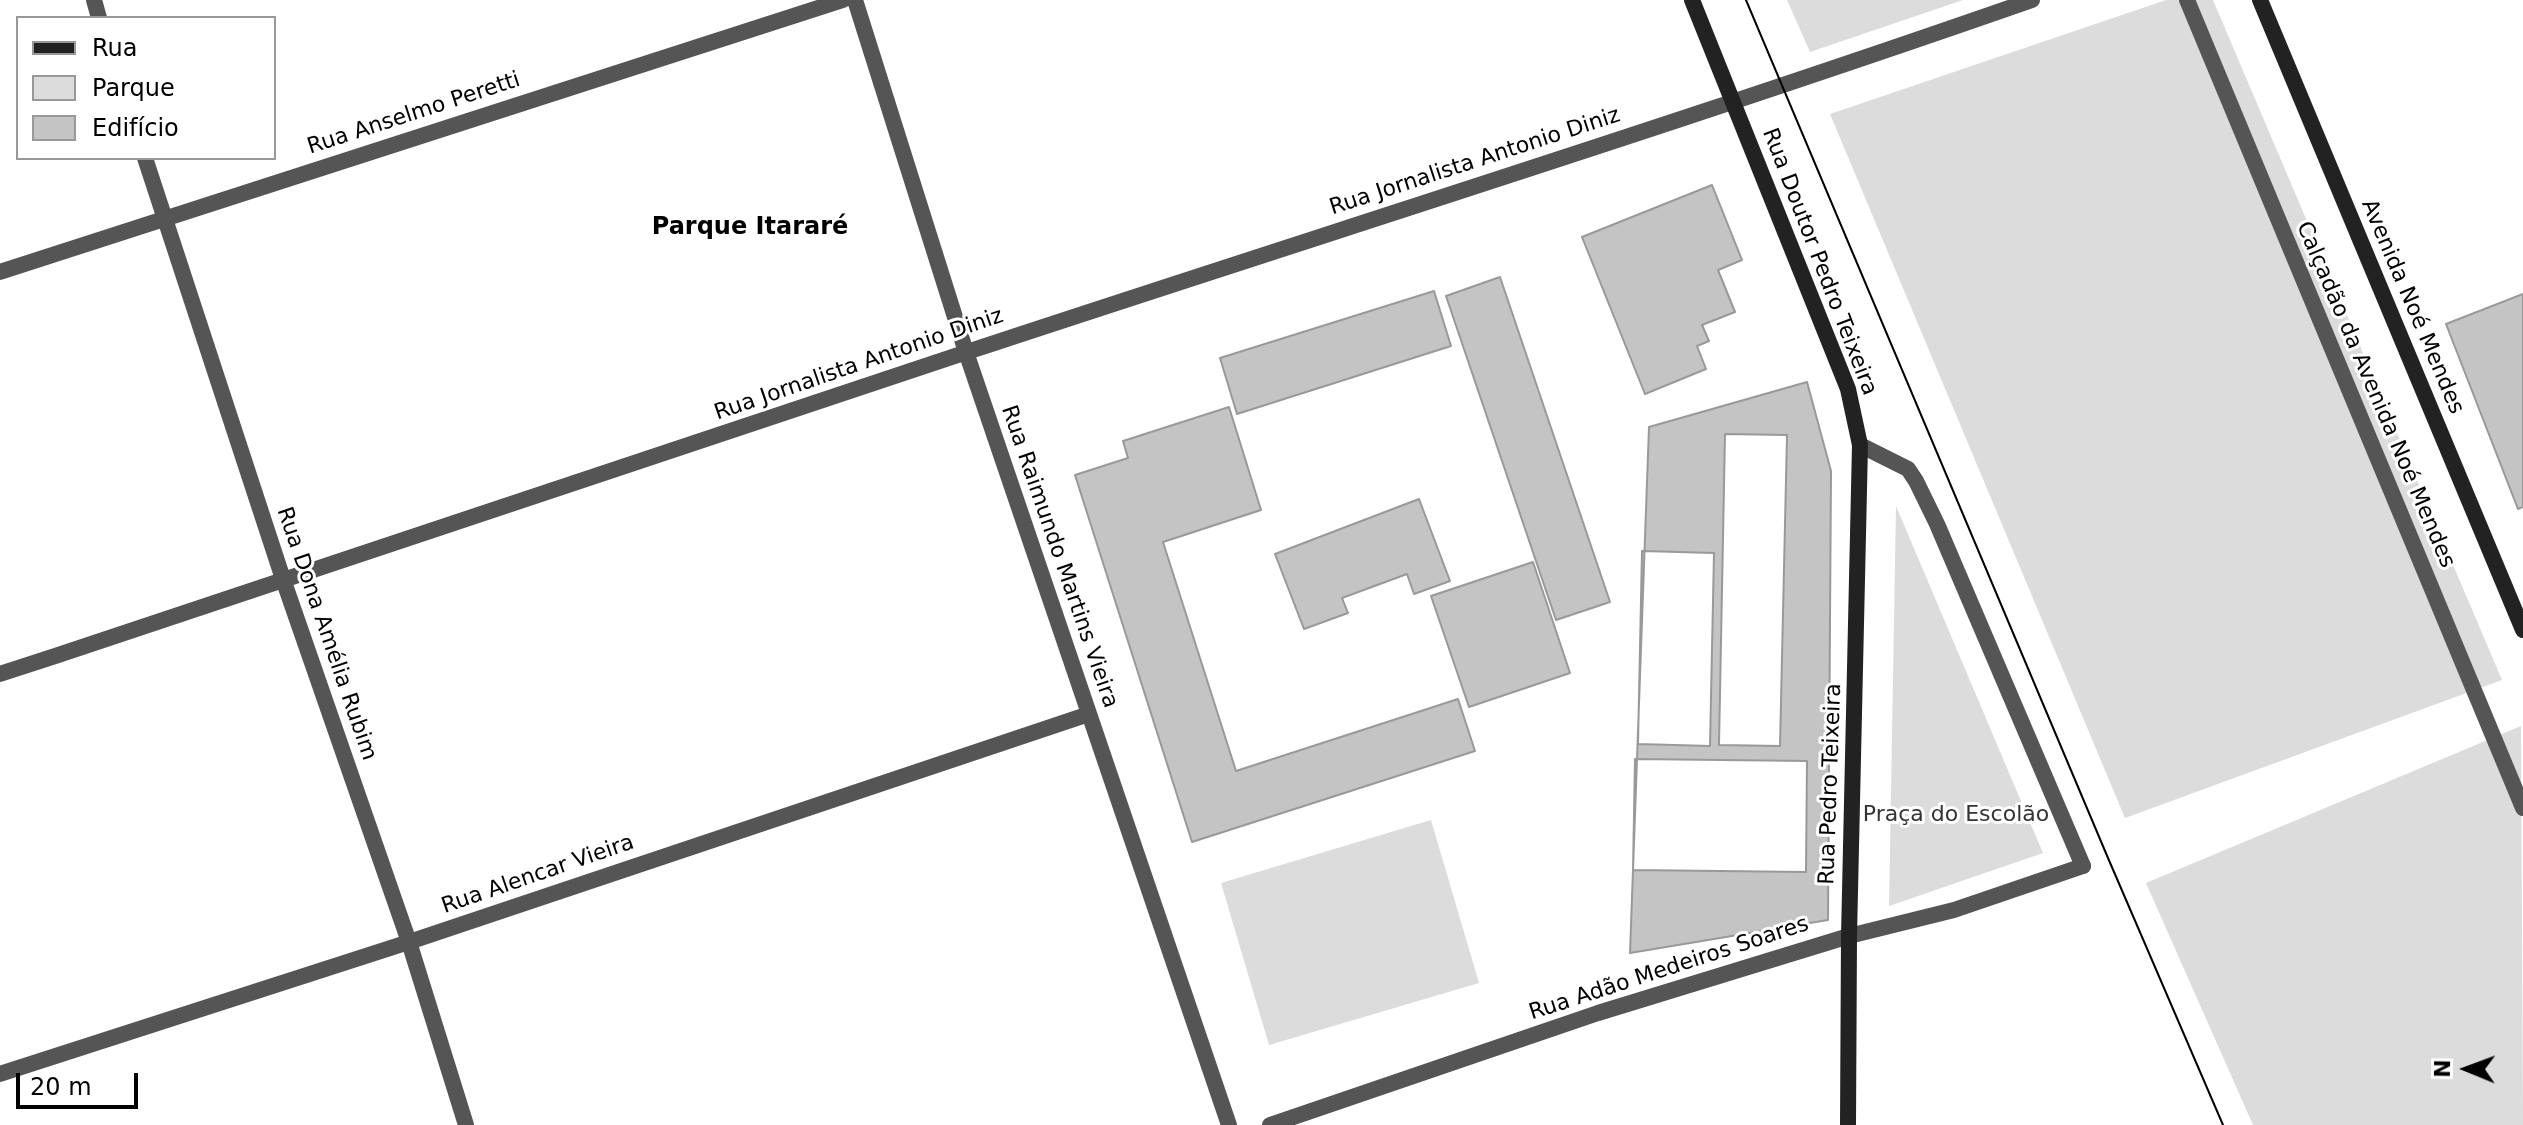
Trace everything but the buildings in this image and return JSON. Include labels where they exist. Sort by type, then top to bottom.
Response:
[{"type":"main road","name":"Rua Doutor Pedro Teixeira","points":[[1692,0],[1848,389],[1860,445]]},
{"type":"main road","name":"Avenida Noé Mendes","points":[[2260,0],[2523,630]]},
{"type":"main road","name":"Rua Pedro Teixeira","points":[[1848,1125],[1860,445]]},
{"type":"street","name":"Rua Anselmo Peretti","points":[[0,272],[843,0]]},
{"type":"street","name":"Rua Raimundo Martins Vieira","points":[[855,0],[966,352],[1229,1125]]},
{"type":"street","name":"Rua Jornalista Antonio Diniz","points":[[0,674],[284,582],[966,352],[1783,87],[2032,0]]},
{"type":"street","name":"Calçadão da Avenida Noé Mendes","points":[[2187,0],[2523,808]]},
{"type":"street","name":"Rua Dona Amélia Rubim","points":[[146,160],[284,582],[409,942],[466,1125]]},
{"type":"street","name":"Rua Adão Medeiros Soares","points":[[1270,1125],[1598,1013],[1849,936],[1954,910],[2083,866],[1916,481],[1908,469],[1860,445]]},
{"type":"street","name":"Rua Alencar Vieira","points":[[0,1074],[409,942],[1089,714]]},
{"type":"green space","points":[[1787,0],[1963,0],[1810,52]]},
{"type":"green space","points":[[2166,0],[2213,0],[2502,680],[2125,818],[1830,114]]},
{"type":"green space","name":"Praça do Escolão","points":[[1896,506],[2043,853],[1889,906]]},
{"type":"green space","points":[[2521,726],[2523,1125],[2253,1125],[2146,883]]},
{"type":"green space","points":[[1431,820],[1479,983],[1269,1045],[1221,883]]},
{"type":"tram line","points":[[1746,0],[2223,1125]]},
{"type":"district","name":"Parque Itararé","points":[[750,228]]}]
